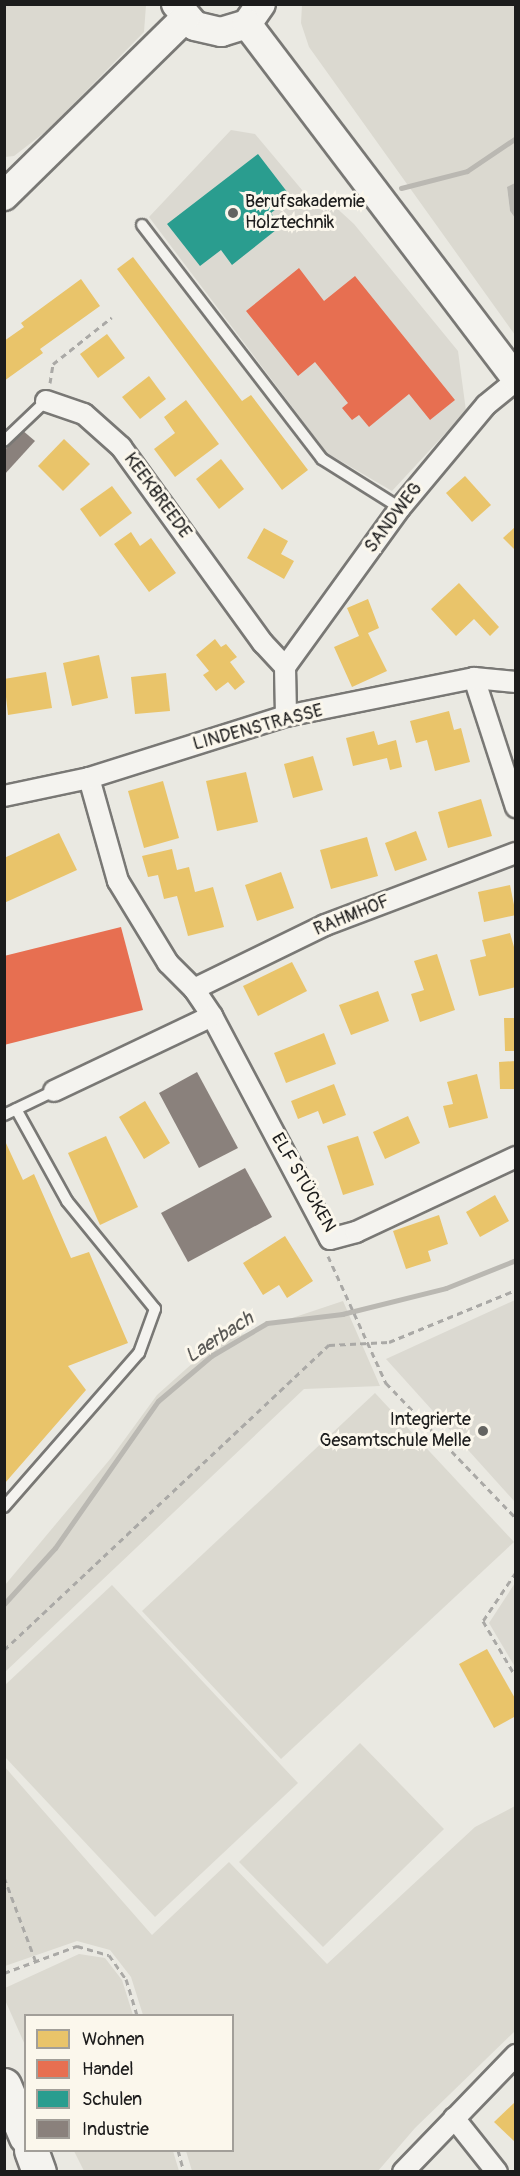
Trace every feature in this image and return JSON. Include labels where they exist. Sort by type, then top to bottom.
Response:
[{"type":"highway","points":[[4,2085],[24,2132]]},
{"type":"highway","points":[[31,2152],[39,2172]]},
{"type":"main road","points":[[4,196],[181,11],[208,31],[228,31],[254,14],[516,379]]},
{"type":"street","name":"SANDWEG","points":[[285,667],[400,508],[486,405],[516,379]]},
{"type":"street","name":"KEEKBREEDE","points":[[46,401],[84,414],[121,447],[263,643],[285,667]]},
{"type":"street","points":[[285,667],[286,716]]},
{"type":"street","points":[[474,678],[516,807]]},
{"type":"street","name":"LINDENSTRASSE","points":[[4,796],[89,778],[286,716],[474,678],[516,682]]},
{"type":"street","name":"ELF STÜCKEN","points":[[89,778],[118,881],[168,963],[194,989],[212,1016],[330,1239],[356,1232],[516,1157]]},
{"type":"street","name":"RAHMHOF","points":[[194,989],[325,925],[516,853]]},
{"type":"street","points":[[54,1091],[212,1016]]},
{"type":"street","points":[[403,2172],[516,2055]]},
{"type":"street","points":[[454,2118],[497,2172]]},
{"type":"lane","points":[[142,225],[322,459],[400,508]]},
{"type":"lane","points":[[4,441],[46,401]]},
{"type":"lane","points":[[4,1115],[54,1091]]},
{"type":"lane","points":[[4,1507],[139,1353],[154,1309],[67,1201],[16,1109]]},
{"type":"path","points":[[46,401],[53,364],[112,317]]},
{"type":"path","points":[[323,1226],[322,1244],[386,1383],[516,1518]]},
{"type":"path","points":[[4,1650],[329,1345],[368,1340],[389,1342],[516,1290]]},
{"type":"path","points":[[516,1572],[483,1621],[516,1677]]},
{"type":"path","points":[[4,1877],[36,1962]]},
{"type":"path","points":[[4,1973],[77,1946],[109,1955],[126,1979],[136,2014]]},
{"type":"path","points":[[178,2152],[184,2172]]},
{"type":"shaded area","points":[[4,5],[146,5],[144,32],[49,129],[14,156],[5,157]]},
{"type":"shaded area","points":[[302,5],[515,5],[516,183],[507,188],[510,211],[515,218],[515,335],[309,47],[301,23]]},
{"type":"shaded area","points":[[231,130],[255,134],[318,209],[330,202],[354,224],[458,351],[466,411],[392,491],[327,453],[149,217]]},
{"type":"shaded area","points":[[515,183],[515,218],[510,211],[507,187]]},
{"type":"shaded area","name":"Integrierte Gesamtschule Melle","points":[[515,1300],[515,1502],[386,1359]]},
{"type":"shaded area","points":[[343,1301],[380,1386],[304,1389],[5,1672],[5,1585],[111,1458],[157,1395],[214,1344]]},
{"type":"shaded area","points":[[375,1393],[514,1542],[281,1759],[142,1611]]},
{"type":"shaded area","points":[[515,1583],[515,1667],[489,1623]]},
{"type":"shaded area","points":[[112,1585],[298,1783],[155,1917],[5,1757],[5,1685]]},
{"type":"shaded area","points":[[360,1743],[444,1829],[323,1947],[239,1862]]},
{"type":"shaded area","points":[[4,1766],[152,1935],[229,1862],[327,1964],[475,1827],[515,1806],[515,2031],[415,2128],[378,2171],[192,2171],[186,2152],[234,2152],[234,2014],[143,2014],[131,1977],[110,1950],[77,1941],[5,1966]]},
{"type":"shaded area","points":[[79,1954],[105,1958],[122,1980],[133,2014],[24,2014],[24,2043],[5,2000],[5,1988]]},
{"type":"shaded area","points":[[74,2152],[173,2152],[179,2171],[84,2171]]},
{"type":"building: Wohnen","points":[[133,257],[242,401],[251,395],[308,470],[282,490],[117,269]]},
{"type":"building: Wohnen","points":[[81,279],[100,306],[40,349],[43,353],[4,381],[4,341],[24,327],[21,323]]},
{"type":"building: Wohnen","points":[[107,334],[125,358],[98,378],[80,354]]},
{"type":"building: Wohnen","points":[[149,376],[166,399],[140,419],[122,397]]},
{"type":"building: Wohnen","points":[[186,400],[219,444],[175,477],[154,449],[175,433],[164,417]]},
{"type":"building: Wohnen","points":[[64,439],[90,464],[63,491],[38,466]]},
{"type":"building: Wohnen","points":[[221,459],[244,489],[219,509],[196,479]]},
{"type":"building: Wohnen","points":[[465,476],[491,505],[472,522],[446,493]]},
{"type":"building: Wohnen","points":[[112,486],[132,513],[100,537],[80,509]]},
{"type":"building: Wohnen","points":[[516,526],[516,551],[503,538]]},
{"type":"building: Wohnen","points":[[264,528],[288,541],[281,554],[294,561],[284,579],[247,558]]},
{"type":"building: Wohnen","points":[[131,532],[140,546],[151,538],[176,573],[149,592],[114,544]]},
{"type":"building: Wohnen","points":[[459,583],[499,627],[490,636],[474,619],[456,636],[431,609]]},
{"type":"building: Wohnen","points":[[368,599],[379,628],[368,633],[387,671],[352,687],[334,647],[359,636],[347,608]]},
{"type":"building: Wohnen","points":[[215,639],[221,647],[226,644],[237,657],[230,662],[245,682],[235,690],[228,682],[216,691],[203,675],[209,671],[196,655]]},
{"type":"building: Wohnen","points":[[99,655],[108,698],[72,706],[63,663]]},
{"type":"building: Wohnen","points":[[46,672],[52,708],[8,715],[4,679]]},
{"type":"building: Wohnen","points":[[166,673],[170,711],[135,714],[131,677]]},
{"type":"building: Wohnen","points":[[449,711],[454,730],[461,728],[470,762],[435,771],[427,740],[416,743],[410,721]]},
{"type":"building: Wohnen","points":[[374,731],[378,745],[396,740],[402,767],[390,770],[387,758],[353,766],[346,738]]},
{"type":"building: Wohnen","points":[[313,756],[323,790],[293,798],[284,764]]},
{"type":"building: Wohnen","points":[[246,772],[258,822],[217,831],[206,781]]},
{"type":"building: Wohnen","points":[[163,781],[179,838],[144,848],[128,791]]},
{"type":"building: Wohnen","points":[[481,799],[492,836],[448,848],[438,812]]},
{"type":"building: Wohnen","points":[[416,831],[427,860],[395,871],[385,843]]},
{"type":"building: Wohnen","points":[[59,833],[77,870],[4,903],[4,858]]},
{"type":"building: Wohnen","points":[[367,837],[378,876],[331,889],[320,850]]},
{"type":"building: Wohnen","points":[[172,849],[177,870],[189,867],[195,892],[213,887],[224,927],[188,936],[177,896],[164,899],[158,875],[148,877],[142,856]]},
{"type":"building: Wohnen","points":[[281,872],[294,908],[257,921],[245,885]]},
{"type":"building: Wohnen","points":[[510,885],[516,915],[484,922],[478,892]]},
{"type":"building: Wohnen","points":[[510,933],[516,954],[516,987],[479,996],[470,960],[486,956],[482,940]]},
{"type":"building: Wohnen","points":[[437,954],[455,1010],[420,1022],[411,994],[424,990],[414,961]]},
{"type":"building: Wohnen","points":[[292,962],[307,991],[258,1016],[243,986]]},
{"type":"building: Wohnen","points":[[378,991],[389,1021],[351,1035],[339,1005]]},
{"type":"building: Wohnen","points":[[504,1018],[516,1018],[516,1051],[505,1051]]},
{"type":"building: Wohnen","points":[[324,1033],[336,1064],[286,1083],[274,1053]]},
{"type":"building: Wohnen","points":[[516,1061],[516,1089],[500,1089],[499,1062]]},
{"type":"building: Wohnen","points":[[477,1074],[488,1118],[449,1128],[443,1106],[453,1104],[447,1082]]},
{"type":"building: Wohnen","points":[[334,1084],[346,1115],[323,1124],[318,1111],[298,1119],[291,1101]]},
{"type":"building: Wohnen","points":[[145,1101],[170,1143],[144,1159],[119,1117]]},
{"type":"building: Wohnen","points":[[408,1116],[420,1143],[385,1159],[373,1132]]},
{"type":"building: Wohnen","points":[[106,1136],[138,1207],[100,1225],[68,1153]]},
{"type":"building: Wohnen","points":[[358,1136],[374,1185],[343,1195],[327,1146]]},
{"type":"building: Wohnen","points":[[5,1141],[23,1180],[34,1174],[71,1258],[89,1252],[128,1343],[68,1366],[86,1390],[5,1483]]},
{"type":"building: Wohnen","points":[[495,1195],[509,1221],[480,1237],[466,1212]]},
{"type":"building: Wohnen","points":[[439,1215],[448,1244],[428,1251],[431,1261],[406,1269],[393,1231]]},
{"type":"building: Wohnen","points":[[285,1236],[313,1281],[287,1298],[279,1285],[263,1295],[243,1263]]},
{"type":"building: Wohnen","points":[[487,1649],[516,1700],[516,1716],[494,1728],[459,1664]]},
{"type":"building: Wohnen","points":[[516,2101],[516,2143],[494,2122]]},
{"type":"building: Handel","points":[[299,268],[324,301],[355,276],[455,400],[430,420],[409,394],[369,427],[359,415],[352,420],[342,408],[348,403],[315,362],[298,376],[246,311]]},
{"type":"building: Handel","points":[[121,927],[143,1010],[4,1045],[4,956]]},
{"type":"building: Schulen","points":[[258,154],[291,197],[271,213],[281,226],[232,265],[221,250],[200,266],[167,224]]},
{"type":"building: Industrie","points":[[22,430],[35,441],[4,475],[4,451]]},
{"type":"building: Industrie","points":[[197,1072],[238,1148],[199,1168],[159,1093]]},
{"type":"building: Industrie","points":[[245,1168],[272,1217],[188,1262],[161,1213]]},
{"type":"waterway","points":[[401,188],[467,171],[516,138]]},
{"type":"waterway","name":"Laerbach","points":[[4,1604],[55,1548],[158,1401],[211,1356],[267,1323],[342,1314],[446,1288],[516,1260]]},
{"type":"place","name":"Berufsakademie Holztechnik","points":[[233,213]]},
{"type":"place","name":"Integrierte Gesamtschule Melle","points":[[483,1431]]}]
